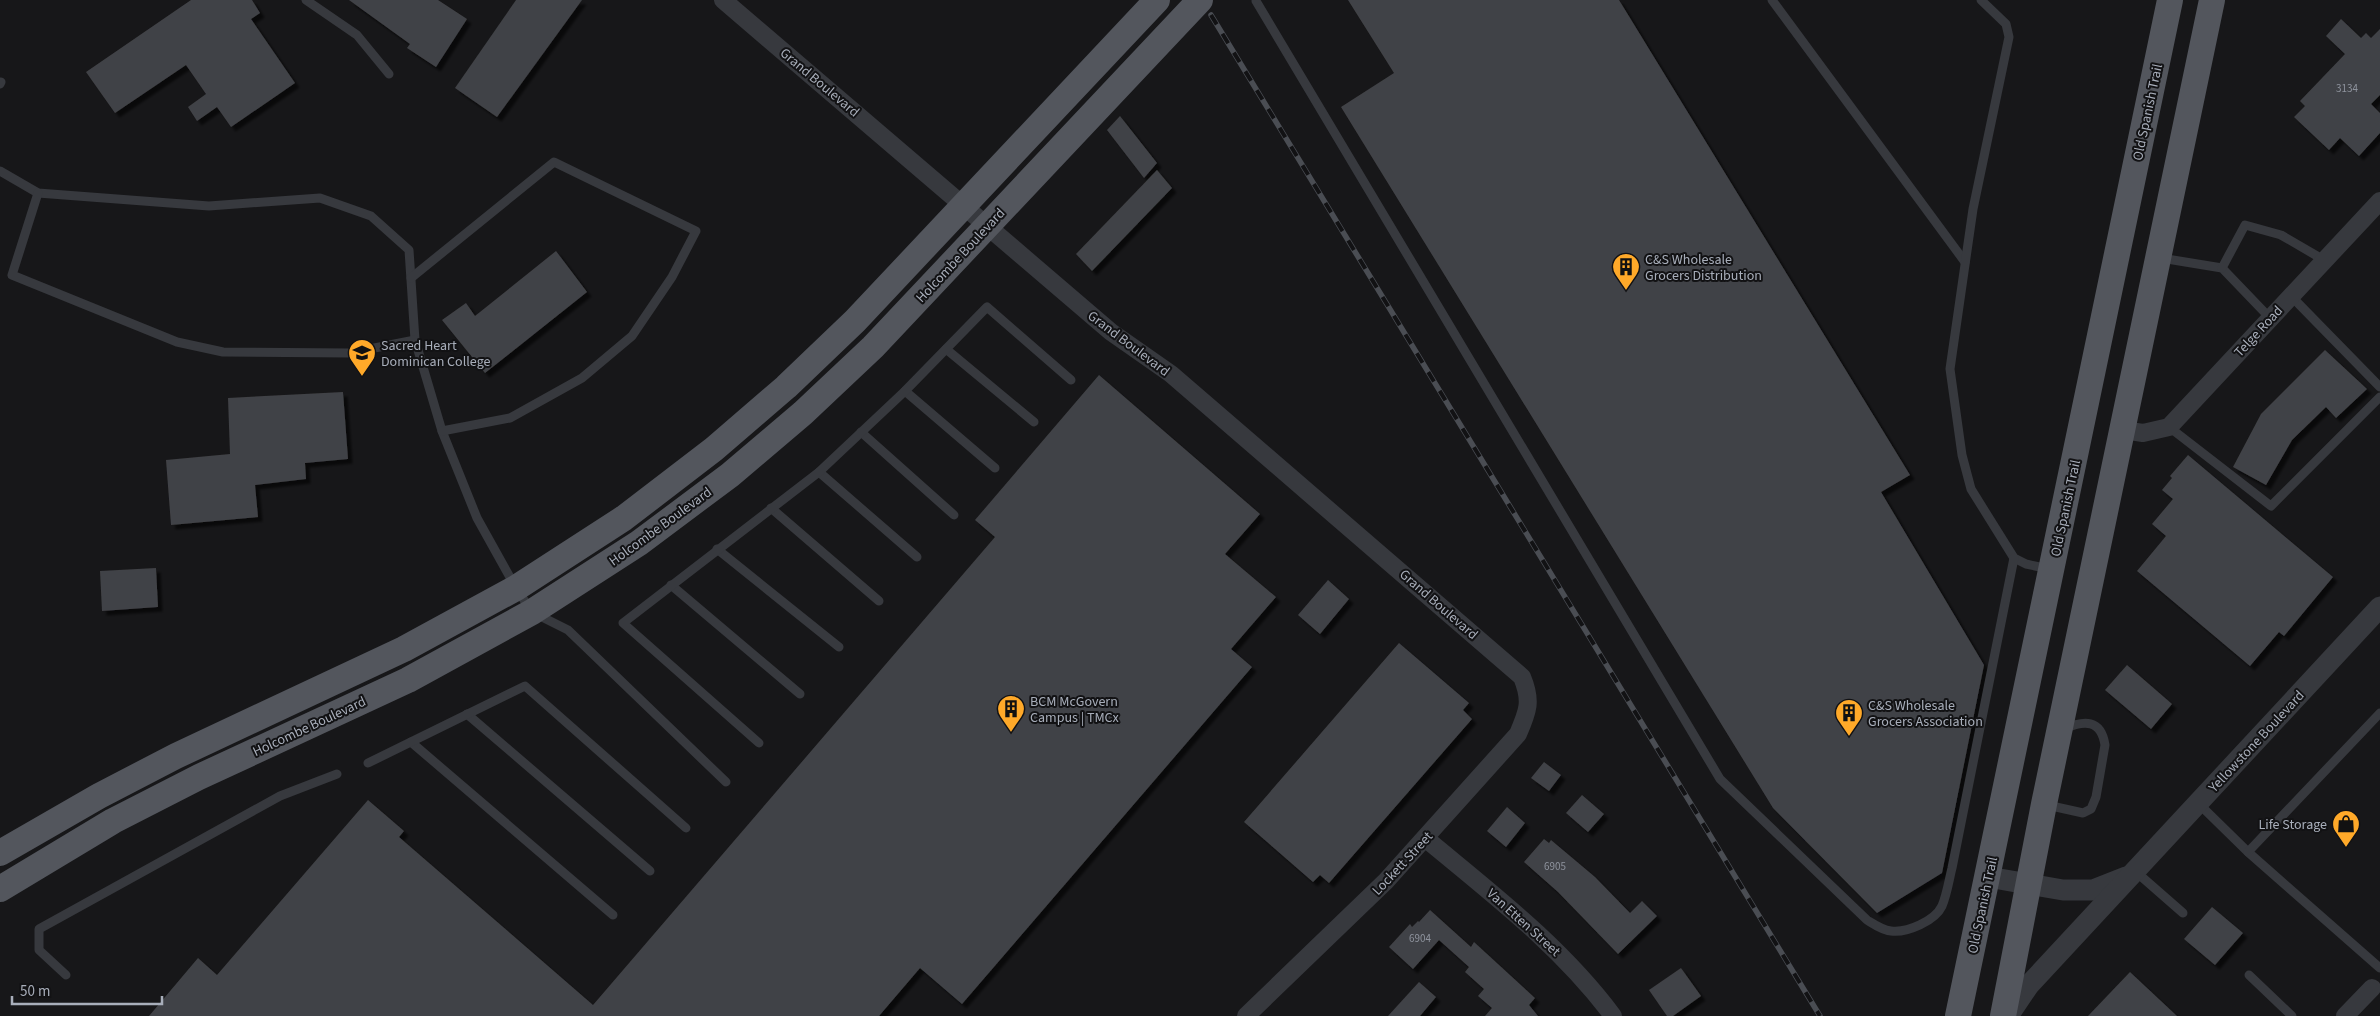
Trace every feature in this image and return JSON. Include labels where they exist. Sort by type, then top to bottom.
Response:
[{"type":"main road","name":"Holcombe Boulevard","points":[[0,853],[90,801],[168,760],[404,649],[516,588],[624,518],[714,449],[786,387],[848,327],[1156,0]]},
{"type":"main road","name":"Holcombe Boulevard","points":[[0,889],[121,816],[199,777],[408,680],[532,612],[639,544],[730,475],[803,413],[872,348],[1200,0]]},
{"type":"main road","name":"Old Spanish Trail","points":[[1958,1016],[2021,722],[2170,0]]},
{"type":"main road","points":[[2003,1016],[2044,804],[2061,731],[2212,0]]},
{"type":"main road","points":[[2120,243],[2159,254]]},
{"type":"main road","points":[[2073,468],[2113,476]]},
{"type":"main road","points":[[2021,722],[2061,731]]},
{"type":"street","name":"Grand Boulevard","points":[[723,0],[1110,332],[1171,374],[1507,662],[1522,677],[1528,692]]},
{"type":"street","name":"Telge Road","points":[[2169,427],[2380,201]]},
{"type":"street","points":[[2123,430],[2142,433],[2169,427]]},
{"type":"street","name":"Yellowstone Boulevard","points":[[2008,1016],[2029,985],[2380,606]]},
{"type":"street","name":"Lockett Street","points":[[1246,1016],[1386,881],[1518,734],[1528,712],[1528,692]]},
{"type":"street","name":"Van Etten Street","points":[[1425,838],[1558,953],[1590,985],[1613,1016]]},
{"type":"street","name":"Yellowstone Boulevard","points":[[1988,876],[2063,890],[2093,890],[2133,873]]},
{"type":"street","points":[[2345,1016],[2372,988]]},
{"type":"lane","points":[[306,0],[357,36],[389,74]]},
{"type":"lane","points":[[1256,0],[1720,779],[1867,920],[1880,929],[1892,932],[1909,929],[1928,919],[1941,908],[1952,868],[2014,558]]},
{"type":"lane","points":[[1772,0],[1965,262]]},
{"type":"lane","points":[[1981,0],[2006,24],[2009,37],[1973,209],[1950,369],[1962,455],[1971,489],[2014,558],[2026,564],[2051,570]]},
{"type":"lane","points":[[411,278],[554,162],[696,231],[672,278],[632,336],[582,378],[510,418],[442,431]]},
{"type":"lane","points":[[0,171],[38,193],[209,206],[320,198],[371,216],[409,250],[415,340],[442,431],[476,518],[516,588],[532,612],[568,630],[726,782]]},
{"type":"lane","points":[[38,193],[12,275],[177,342],[223,352],[349,353],[415,340]]},
{"type":"lane","points":[[2222,268],[2244,224],[2281,236],[2324,260]]},
{"type":"lane","points":[[2159,254],[2222,268],[2270,318]]},
{"type":"lane","points":[[2291,296],[2380,387]]},
{"type":"lane","points":[[759,742],[623,623],[819,472],[905,391],[987,307],[1071,380]]},
{"type":"lane","points":[[946,348],[1034,422]]},
{"type":"lane","points":[[905,391],[994,468]]},
{"type":"lane","points":[[2169,427],[2271,506],[2380,396]]},
{"type":"lane","points":[[862,432],[954,515]]},
{"type":"lane","points":[[819,472],[917,557]]},
{"type":"lane","points":[[771,508],[878,601]]},
{"type":"lane","points":[[717,549],[839,647]]},
{"type":"lane","points":[[671,585],[800,694]]},
{"type":"lane","points":[[368,763],[525,686],[686,828]]},
{"type":"lane","points":[[2248,852],[2380,712]]},
{"type":"lane","points":[[467,714],[650,871]]},
{"type":"lane","points":[[2044,804],[2083,812],[2091,809],[2096,797],[2105,745],[2104,737],[2100,730],[2089,723],[2079,722],[2061,731]]},
{"type":"lane","points":[[411,742],[613,915]]},
{"type":"lane","points":[[66,975],[38,950],[40,929],[280,796],[337,774]]},
{"type":"lane","points":[[2198,803],[2248,852],[2380,968]]},
{"type":"lane","points":[[2133,873],[2183,913]]},
{"type":"lane","points":[[2249,975],[2292,1016]]},
{"type":"building","points":[[191,0],[252,0],[260,13],[251,19],[295,83],[231,127],[217,107],[197,121],[188,107],[206,94],[186,65],[115,113],[86,72]]},
{"type":"building","points":[[349,0],[438,0],[467,19],[436,67],[407,48],[410,44]]},
{"type":"building","points":[[516,0],[582,0],[497,117],[455,88]]},
{"type":"building","name":"C&S Wholesale Grocers Distribution","points":[[1348,0],[1619,0],[1910,475],[1881,492],[1984,665],[1942,873],[1877,913],[1773,808],[1341,107],[1394,73]]},
{"type":"building","points":[[2341,19],[2361,38],[2366,33],[2371,38],[2380,29],[2380,95],[2371,104],[2380,113],[2380,133],[2359,156],[2340,138],[2329,150],[2294,117],[2305,106],[2300,101],[2345,54],[2326,36]]},
{"type":"building","points":[[1120,116],[1157,163],[1144,178],[1107,130]]},
{"type":"building","points":[[1157,170],[1172,188],[1092,271],[1076,254]]},
{"type":"building","points":[[556,251],[587,292],[485,373],[442,320],[466,303],[475,316]]},
{"type":"building","points":[[2325,350],[2367,389],[2336,418],[2326,407],[2292,440],[2266,485],[2233,467],[2261,414]]},
{"type":"building","name":"BCM McGovern Campus | TMCx","points":[[1099,375],[1260,514],[1225,554],[1276,597],[1231,649],[1252,667],[962,1004],[920,968],[879,1016],[149,1016],[198,958],[217,975],[368,800],[404,831],[399,837],[593,1005],[995,537],[975,520]]},
{"type":"building","points":[[343,392],[348,459],[305,463],[306,479],[255,485],[258,517],[171,525],[166,460],[230,454],[228,398]]},
{"type":"building","points":[[2188,455],[2333,577],[2284,636],[2279,632],[2250,666],[2137,571],[2166,536],[2152,524],[2173,499],[2162,490],[2172,478],[2170,476]]},
{"type":"building","points":[[156,568],[158,607],[102,611],[100,571]]},
{"type":"building","points":[[1328,580],[1349,599],[1320,634],[1298,615]]},
{"type":"building","points":[[1399,643],[1469,703],[1463,710],[1472,719],[1329,883],[1320,875],[1313,882],[1244,822]]},
{"type":"building","points":[[2127,665],[2172,704],[2151,729],[2105,690]]},
{"type":"building","points":[[1544,762],[1561,775],[1549,791],[1531,778]]},
{"type":"building","points":[[1582,795],[1604,814],[1588,832],[1566,813]]},
{"type":"building","points":[[1507,807],[1525,823],[1506,847],[1487,831]]},
{"type":"building","points":[[1544,839],[1549,843],[1551,840],[1595,877],[1630,913],[1642,901],[1657,916],[1618,954],[1558,892],[1524,862]]},
{"type":"building","points":[[2212,907],[2243,933],[2215,965],[2184,939]]},
{"type":"building","points":[[1430,910],[1471,947],[1474,942],[1535,998],[1529,1005],[1538,1016],[1485,1016],[1492,1008],[1478,996],[1484,989],[1465,972],[1469,967],[1439,940],[1413,969],[1389,947],[1410,924],[1412,927]]},
{"type":"building","points":[[1681,968],[1701,996],[1673,1016],[1667,1016],[1649,990]]},
{"type":"building","points":[[2130,972],[2177,1016],[2088,1016]]},
{"type":"building","points":[[1419,982],[1436,997],[1420,1016],[1388,1016]]},
{"type":"railway","points":[[1211,15],[1820,1016]]},
{"type":"place","name":"C&S Wholesale Grocers Distribution","points":[[1626,291]]},
{"type":"place","name":"Sacred Heart Dominican College","points":[[362,377]]},
{"type":"place","name":"BCM McGovern Campus | TMCx","points":[[1011,733]]},
{"type":"place","name":"C&S Wholesale Grocers Association","points":[[1849,737]]},
{"type":"place","name":"Life Storage","points":[[2346,848]]}]
